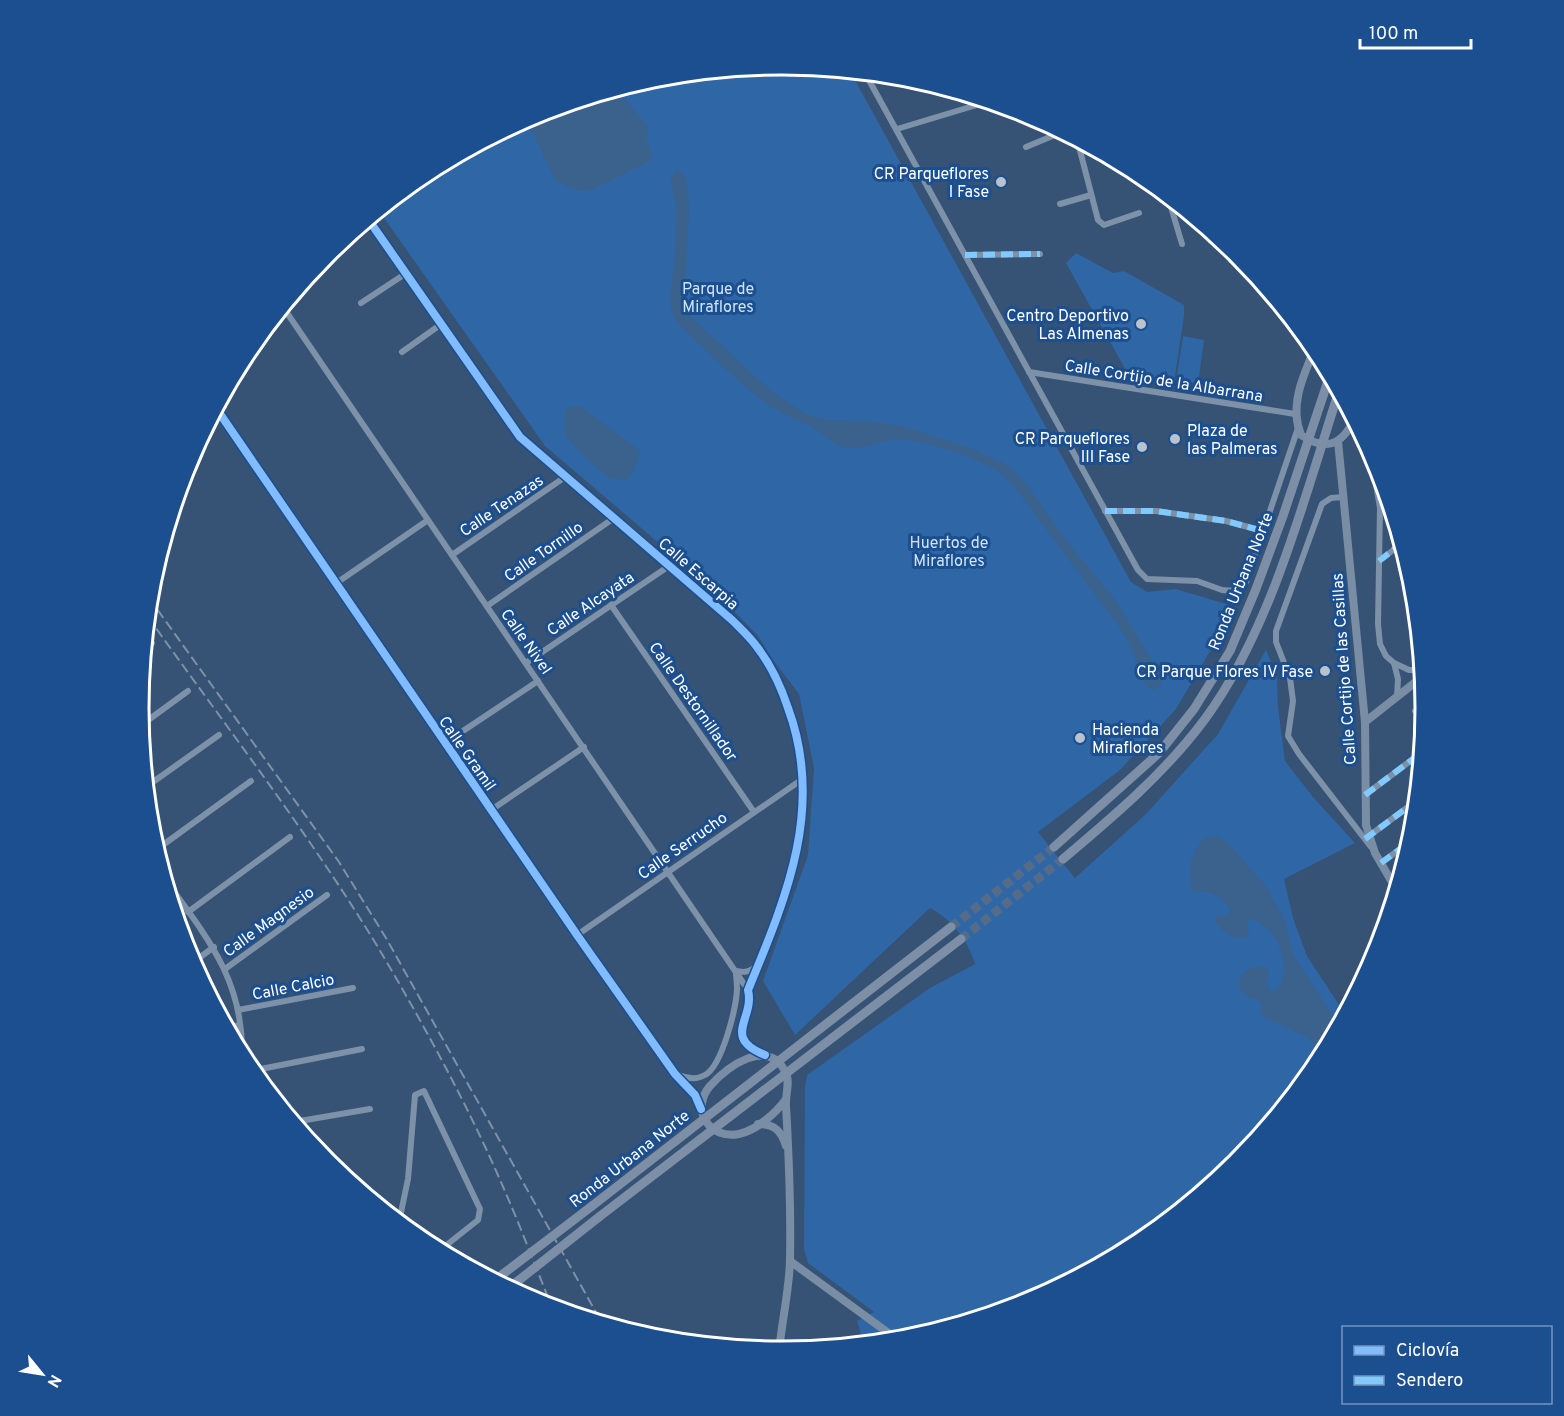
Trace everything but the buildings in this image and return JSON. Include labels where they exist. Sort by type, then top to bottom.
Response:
[{"type":"main road","name":"Ronda Urbana Norte","points":[[1054,847],[1159,753],[1194,709],[1230,651],[1256,589],[1326,386]]},
{"type":"main road","name":"Ronda Urbana Norte","points":[[1063,859],[1126,805],[1164,768],[1206,718],[1225,689],[1244,655],[1266,604],[1299,515],[1335,402]]},
{"type":"main road","name":"Ronda Urbana Norte","points":[[501,1276],[951,927]]},
{"type":"main road","name":"Ronda Urbana Norte","points":[[516,1282],[961,939]]},
{"type":"street","points":[[869,81],[1138,570],[1147,579],[1197,582],[1222,590],[1236,591],[1246,582],[1298,428]]},
{"type":"street","points":[[897,129],[974,106]]},
{"type":"street","points":[[1026,147],[1053,136]]},
{"type":"street","points":[[1080,150],[1098,219],[1104,225],[1139,213]]},
{"type":"street","points":[[1060,204],[1091,195]]},
{"type":"street","points":[[1172,210],[1182,244]]},
{"type":"street","name":"Calle Escarpia","points":[[373,226],[520,437],[712,601],[758,648],[780,684],[795,727],[804,778],[803,814],[797,852],[760,963],[748,990],[750,996],[743,1025],[743,1039],[746,1046],[765,1055]]},
{"type":"street","points":[[965,255],[1040,254]]},
{"type":"street","points":[[361,303],[405,274]]},
{"type":"street","name":"Calle Nivel","points":[[287,314],[748,990]]},
{"type":"street","points":[[402,352],[440,325]]},
{"type":"street","points":[[1310,360],[1298,393],[1295,414],[1301,435],[1321,446],[1338,441],[1349,426]]},
{"type":"street","name":"Calle Cortijo de la Albarrana","points":[[1029,372],[1295,414]]},
{"type":"street","name":"Calle Gramil","points":[[221,415],[577,935],[675,1074],[695,1095],[701,1109]]},
{"type":"street","name":"Calle Cortijo de las Casillas","points":[[1338,441],[1365,722],[1367,837],[1391,880]]},
{"type":"street","name":"Calle Tenazas","points":[[452,555],[565,477]]},
{"type":"street","points":[[1344,497],[1331,498],[1322,504],[1276,631],[1276,642],[1290,678],[1293,701],[1288,736],[1299,754],[1367,837],[1407,808]]},
{"type":"street","points":[[1378,497],[1380,644],[1386,656],[1394,663],[1414,670]]},
{"type":"street","points":[[1106,511],[1156,511],[1227,520],[1263,531]]},
{"type":"street","name":"Calle Tornillo","points":[[487,606],[614,518]]},
{"type":"street","points":[[335,584],[428,519]]},
{"type":"street","points":[[1379,561],[1394,549]]},
{"type":"street","name":"Calle Alcayata","points":[[526,663],[669,566]]},
{"type":"street","name":"Calle Destornillador","points":[[610,605],[754,812]]},
{"type":"street","points":[[1394,663],[1398,679],[1396,697]]},
{"type":"street","points":[[445,743],[538,681]]},
{"type":"street","points":[[1365,722],[1414,683]]},
{"type":"street","points":[[149,719],[188,691]]},
{"type":"street","points":[[153,782],[219,735]]},
{"type":"street","points":[[491,810],[584,747]]},
{"type":"street","points":[[1365,795],[1413,759]]},
{"type":"street","name":"Calle Serrucho","points":[[577,935],[804,778]]},
{"type":"street","points":[[164,844],[251,781]]},
{"type":"street","points":[[188,912],[290,837]]},
{"type":"street","points":[[1381,863],[1398,850]]},
{"type":"street","name":"Calle Magnesio","points":[[225,969],[327,895]]},
{"type":"street","points":[[180,900],[214,947],[225,969],[233,987],[241,1035]]},
{"type":"street","points":[[200,957],[214,947]]},
{"type":"street","points":[[675,1074],[695,1079],[705,1075],[717,1063],[733,1010],[737,990],[736,971],[744,973],[760,963]]},
{"type":"street","name":"Calle Calcio","points":[[238,1010],[353,988]]},
{"type":"street","points":[[235,1026],[240,1025]]},
{"type":"street","points":[[262,1069],[363,1049]]},
{"type":"street","points":[[780,1341],[790,1261],[786,1072],[777,1061],[765,1055],[751,1056],[726,1071],[707,1089],[702,1099],[701,1109],[704,1120],[713,1130],[738,1134],[774,1113],[786,1099]]},
{"type":"street","points":[[401,1213],[408,1179],[415,1095],[424,1091],[480,1209],[478,1220],[447,1245]]},
{"type":"street","points":[[302,1121],[370,1109]]},
{"type":"street","points":[[758,1124],[768,1124],[779,1130],[789,1155]]},
{"type":"street","points":[[790,1261],[886,1332]]},
{"type":"green space","name":"Parque de Miraflores","points":[[741,76],[823,76],[854,79],[1131,582],[1147,592],[1176,589],[1236,607],[1176,709],[1120,770],[1038,832],[1075,878],[1146,814],[1218,734],[1266,650],[1277,676],[1278,707],[1285,761],[1313,797],[1355,843],[1284,879],[1293,918],[1307,956],[1340,1006],[1308,1060],[1284,1093],[1230,1156],[1167,1210],[1134,1234],[1062,1276],[1024,1293],[946,1319],[862,1336],[857,1321],[874,1312],[808,1263],[804,1249],[807,1075],[930,988],[975,964],[972,955],[952,924],[930,908],[795,1035],[763,981],[808,855],[814,768],[799,694],[759,637],[714,590],[545,446],[383,217],[430,182],[502,140],[540,123],[618,97],[699,80]]},
{"type":"green space","name":"Centro Deportivo Las Almenas","points":[[1076,253],[1113,273],[1124,271],[1184,305],[1174,383],[1129,376],[1066,263]]},
{"type":"green space","points":[[1183,336],[1204,340],[1198,384],[1176,381]]},
{"type":"shaded area","points":[[623,96],[648,127],[646,138],[652,155],[650,161],[594,189],[579,191],[556,181],[530,127]]},
{"type":"shaded area","points":[[676,171],[681,172],[685,177],[688,192],[685,294],[690,316],[770,390],[807,415],[827,420],[867,421],[906,427],[972,449],[1008,465],[1023,480],[1067,541],[1116,601],[1159,672],[1162,679],[1161,685],[1153,690],[1146,686],[1128,641],[1117,624],[1017,490],[1001,474],[961,454],[917,442],[893,440],[853,448],[838,445],[812,427],[777,410],[759,398],[679,325],[670,302],[675,255],[676,206],[671,178]]},
{"type":"shaded area","points":[[569,406],[580,406],[640,451],[633,472],[625,480],[607,476],[569,440],[564,420]]},
{"type":"shaded area","points":[[1217,836],[1229,844],[1267,888],[1285,921],[1293,955],[1334,1017],[1316,1046],[1307,1037],[1260,1015],[1262,1007],[1260,1002],[1246,995],[1240,987],[1241,976],[1245,972],[1261,967],[1269,971],[1267,984],[1270,991],[1275,991],[1284,973],[1281,950],[1269,930],[1251,919],[1246,923],[1249,933],[1247,937],[1237,938],[1228,934],[1215,920],[1218,915],[1228,915],[1229,907],[1221,899],[1208,892],[1193,893],[1190,878],[1191,864],[1195,851],[1204,838]]},
{"type":"tunnel","points":[[951,927],[1054,847]]},
{"type":"tunnel","points":[[961,939],[1063,859]]},
{"type":"railway","points":[[157,609],[339,862],[386,938],[596,1312]]},
{"type":"railway","points":[[154,625],[294,819],[350,902],[394,974],[475,1126],[547,1296]]},
{"type":"marked path","points":[[965,255],[1040,254]]},
{"type":"marked path","points":[[1105,511],[1156,511],[1226,521],[1263,531]]},
{"type":"marked path","points":[[1379,561],[1394,549]]},
{"type":"marked path","points":[[1365,795],[1413,759]]},
{"type":"marked path","points":[[1365,839],[1407,808]]},
{"type":"marked path","points":[[1381,863],[1398,850]]},
{"type":"cycle path","points":[[373,226],[520,437],[732,620],[754,643],[775,676],[788,708],[798,745],[803,781],[802,817],[787,887],[748,990],[749,1000],[742,1034],[752,1048],[765,1055]]},
{"type":"cycle path","points":[[221,415],[577,935],[675,1074],[695,1095],[701,1109]]},
{"type":"place","name":"CR Parqueflores I Fase","points":[[1001,182]]},
{"type":"place","name":"Centro Deportivo Las Almenas","points":[[1141,324]]},
{"type":"place","name":"Plaza de las Palmeras","points":[[1175,439]]},
{"type":"place","name":"CR Parqueflores III Fase","points":[[1142,447]]},
{"type":"place","name":"CR Parque Flores IV Fase","points":[[1325,671]]},
{"type":"place","name":"Hacienda Miraflores","points":[[1080,738]]},
{"type":"park label","name":"Huertos de Miraflores","points":[[949,551]]}]
